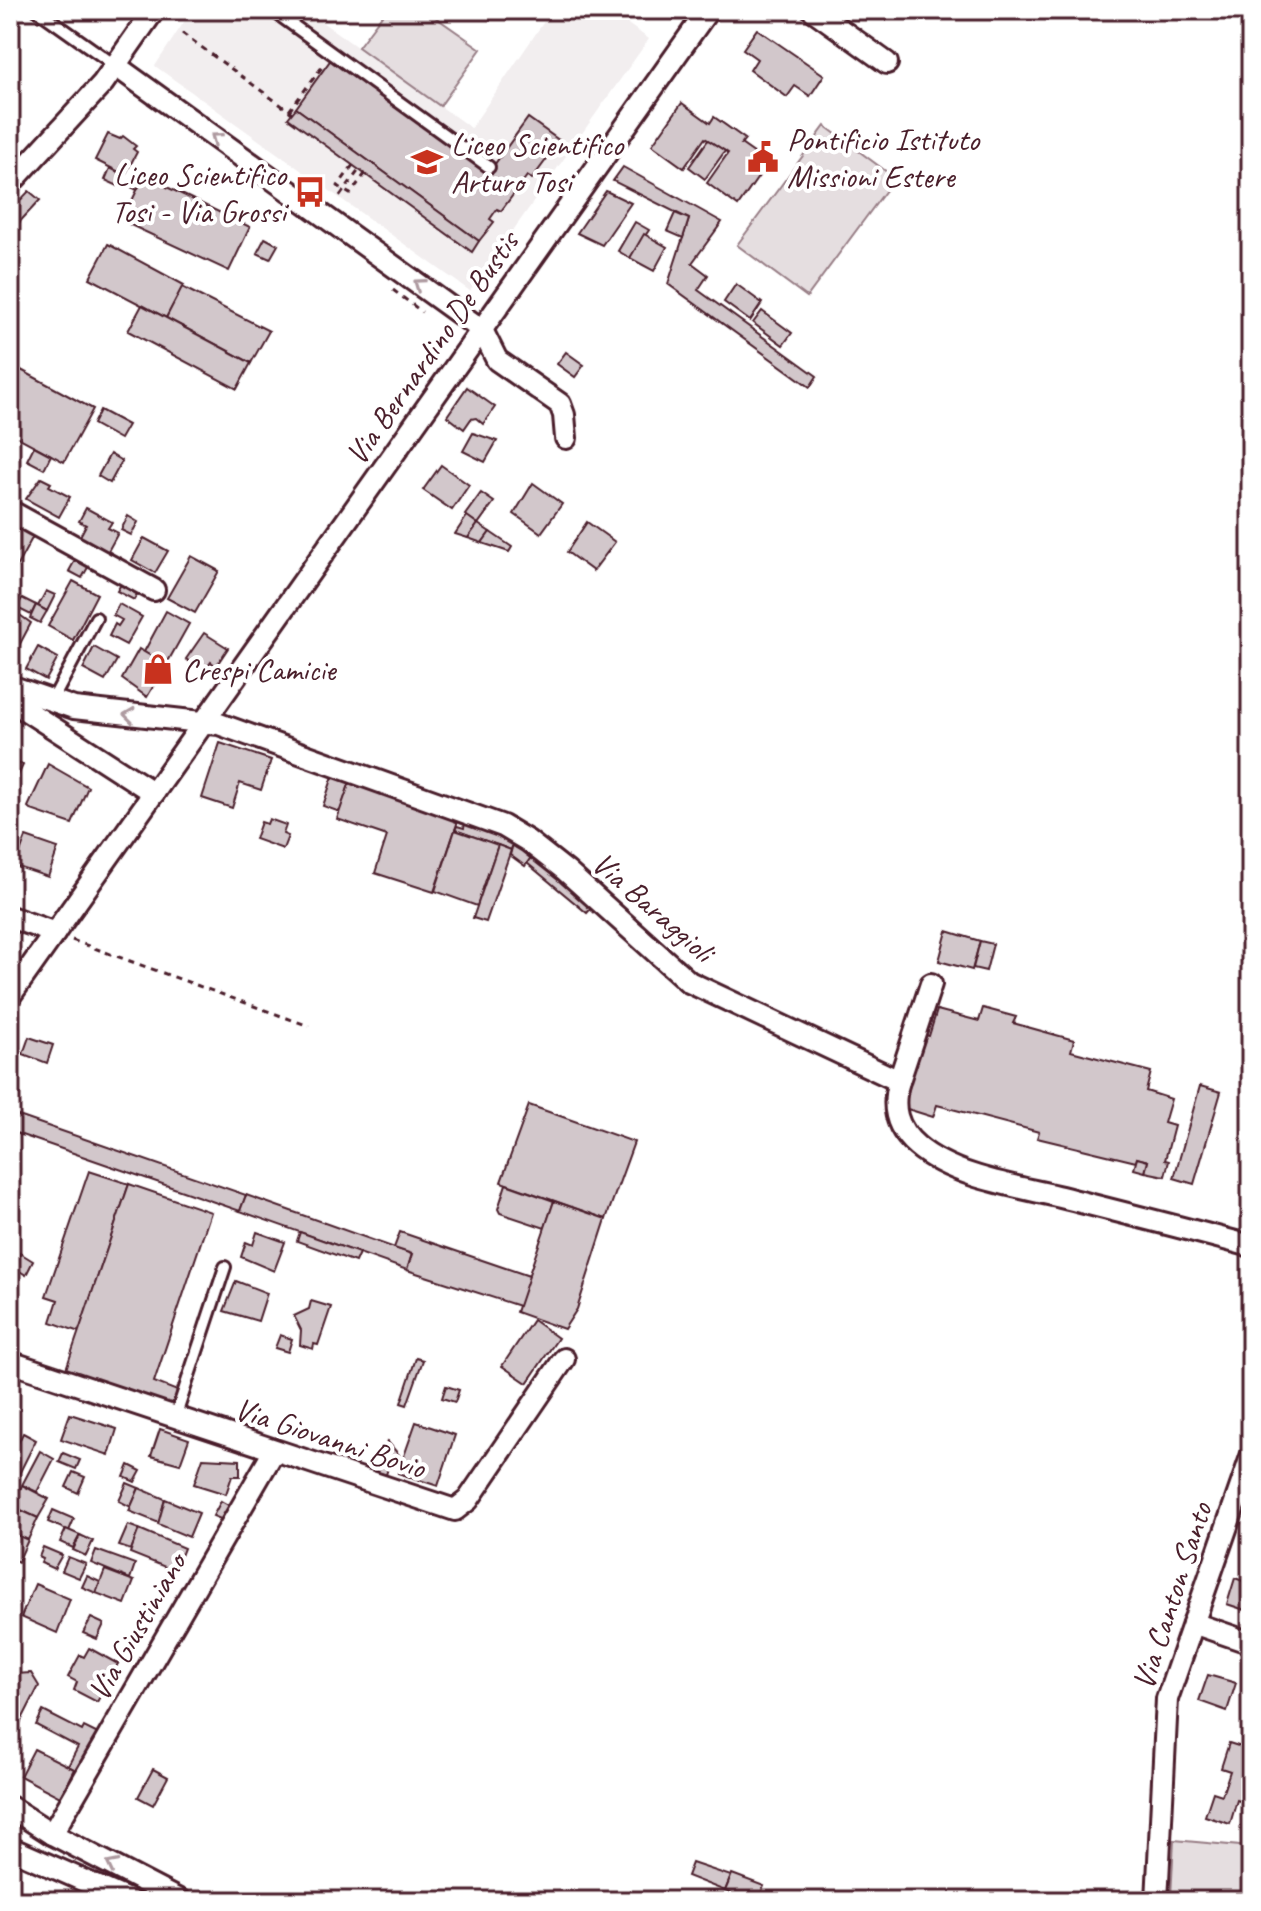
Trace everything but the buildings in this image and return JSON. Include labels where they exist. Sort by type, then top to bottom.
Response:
[{"type":"street","points":[[10,184],[94,94],[154,10]]},
{"type":"street","name":"Via Bernardino De Bustis","points":[[10,996],[708,10]]},
{"type":"street","points":[[813,10],[887,63]]},
{"type":"street","points":[[116,66],[482,330],[497,360],[560,404],[566,438]]},
{"type":"street","points":[[10,511],[154,590]]},
{"type":"street","name":"Via Baraggioli","points":[[10,686],[51,702],[86,710],[185,722],[206,721],[503,826],[566,871],[689,982],[899,1081]]},
{"type":"street","points":[[10,700],[154,793]]},
{"type":"street","points":[[10,917],[55,933]]},
{"type":"street","points":[[931,984],[894,1102],[901,1127],[918,1147],[944,1163],[996,1181],[1251,1246]]},
{"type":"street","name":"Via Giovanni Bovio","points":[[10,1362],[450,1509],[460,1508],[468,1500],[564,1359]]},
{"type":"street","name":"Via Giustiniano","points":[[52,1834],[274,1451]]},
{"type":"street","name":"Via Canton Santo","points":[[1157,1901],[1165,1709],[1249,1467]]},
{"type":"street","points":[[1193,1623],[1251,1643]]},
{"type":"street","points":[[10,1807],[146,1893],[175,1899]]},
{"type":"street","points":[[10,1848],[130,1901]]},
{"type":"lane","points":[[37,10],[116,66]]},
{"type":"lane","points":[[272,10],[489,167]]},
{"type":"lane","points":[[51,702],[96,618]]},
{"type":"lane","points":[[175,1418],[225,1267]]},
{"type":"path","points":[[182,33],[291,112],[332,53]]},
{"type":"path","points":[[353,165],[338,186],[350,194],[365,174]]},
{"type":"path","points":[[340,196],[359,170]]},
{"type":"path","points":[[55,933],[309,1026]]},
{"type":"shaded area","name":"Liceo Scientifico Arturo Tosi","points":[[192,10],[305,10],[471,128],[552,10],[608,10],[649,39],[470,291],[155,66]]},
{"type":"shaded area","points":[[386,10],[425,10],[481,49],[440,106],[358,47]]},
{"type":"shaded area","points":[[825,126],[895,178],[807,297],[737,245]]},
{"type":"shaded area","points":[[1174,1840],[1251,1847],[1251,1901],[1171,1898]]},
{"type":"place","name":"Pontificio Istituto Missioni Estere","points":[[763,157]]},
{"type":"place","name":"Liceo Scientifico Arturo Tosi","points":[[427,162]]},
{"type":"place","name":"Liceo Scientifico Tosi - Via Grossi","points":[[310,192]]},
{"type":"place","name":"Crespi Camicie","points":[[158,669]]}]
